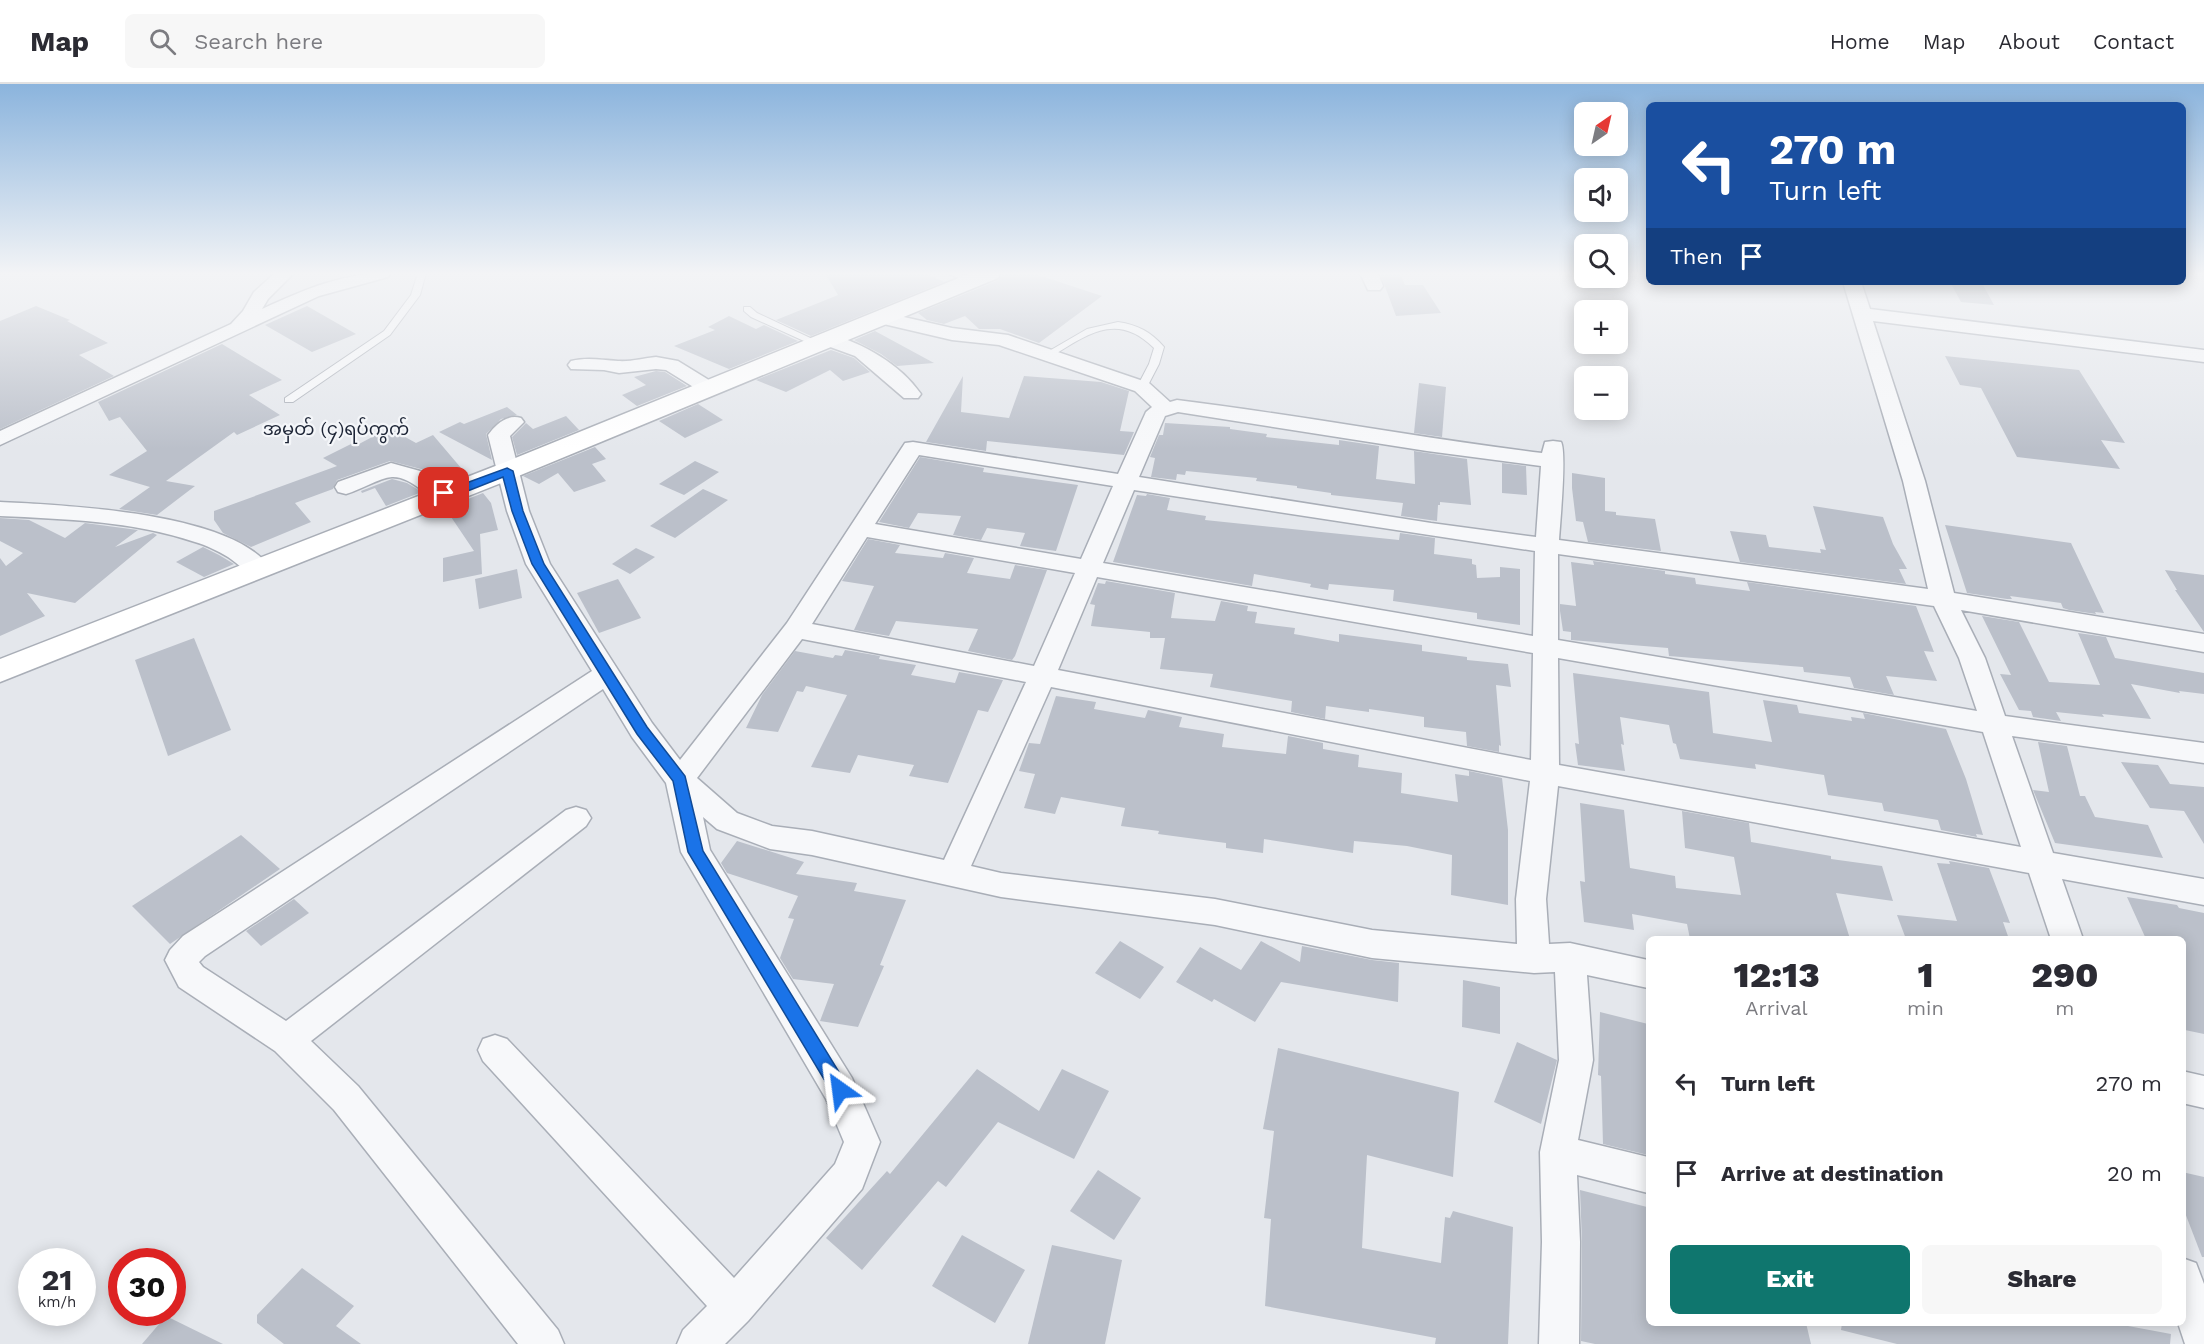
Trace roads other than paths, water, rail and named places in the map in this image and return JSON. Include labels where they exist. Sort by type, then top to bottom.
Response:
[{"type":"street","points":[[0,440],[84,398],[228,332]]},
{"type":"street","points":[[0,671],[507,471],[849,332]]},
{"type":"street","points":[[942,332],[1001,339],[1048,354],[1142,387],[1166,408]]},
{"type":"street","points":[[1868,332],[1914,482],[1943,599],[1972,658],[2066,936]]},
{"type":"street","points":[[2007,332],[2204,356]]},
{"type":"street","points":[[824,342],[862,352],[911,394]]},
{"type":"street","points":[[578,365],[604,364],[619,367],[656,363],[671,365],[710,388]]},
{"type":"street","points":[[952,875],[1042,676],[1124,481],[1156,412],[1177,406],[1427,445],[1553,454],[1547,546],[1545,773],[1531,899],[1534,959]]},
{"type":"street","points":[[514,422],[499,435],[518,511],[538,564],[642,730],[680,780],[727,821],[770,837],[812,843],[1001,885],[1215,912],[1372,944],[1534,959],[1570,957],[1646,974]]},
{"type":"street","points":[[680,780],[796,629],[913,448],[1547,546],[1943,599],[2204,643]]},
{"type":"street","points":[[346,487],[391,470],[412,476],[446,495]]},
{"type":"street","points":[[0,509],[75,512],[138,521],[208,537],[247,557],[259,569]]},
{"type":"street","points":[[861,529],[1994,724],[2204,753]]},
{"type":"street","points":[[796,629],[1545,773],[2204,892]]},
{"type":"street","points":[[544,1344],[346,1098],[287,1040],[192,976],[181,960],[194,946],[606,674]]},
{"type":"street","points":[[680,780],[696,852],[840,1090],[862,1142],[849,1176],[734,1307],[697,1344]]},
{"type":"street","points":[[287,1040],[576,818]]},
{"type":"street","points":[[1558,1344],[1561,1242],[1558,1152],[1576,1060],[1570,957]]},
{"type":"street","points":[[495,1050],[734,1307]]},
{"type":"street","points":[[2186,1088],[2204,1092]]},
{"type":"street","points":[[1558,1152],[1646,1174]]},
{"type":"street","points":[[2186,1289],[2197,1323]]},
{"type":"lane","points":[[289,400],[388,332]]},
{"type":"lane","points":[[798,332],[824,342]]},
{"type":"lane","points":[[1048,354],[1085,332]]},
{"type":"lane","points":[[1139,332],[1152,339],[1159,348],[1154,364],[1142,387]]},
{"type":"district","name":"အမှတ် (၄)ရပ်ကွက်","points":[[336,429]]}]
